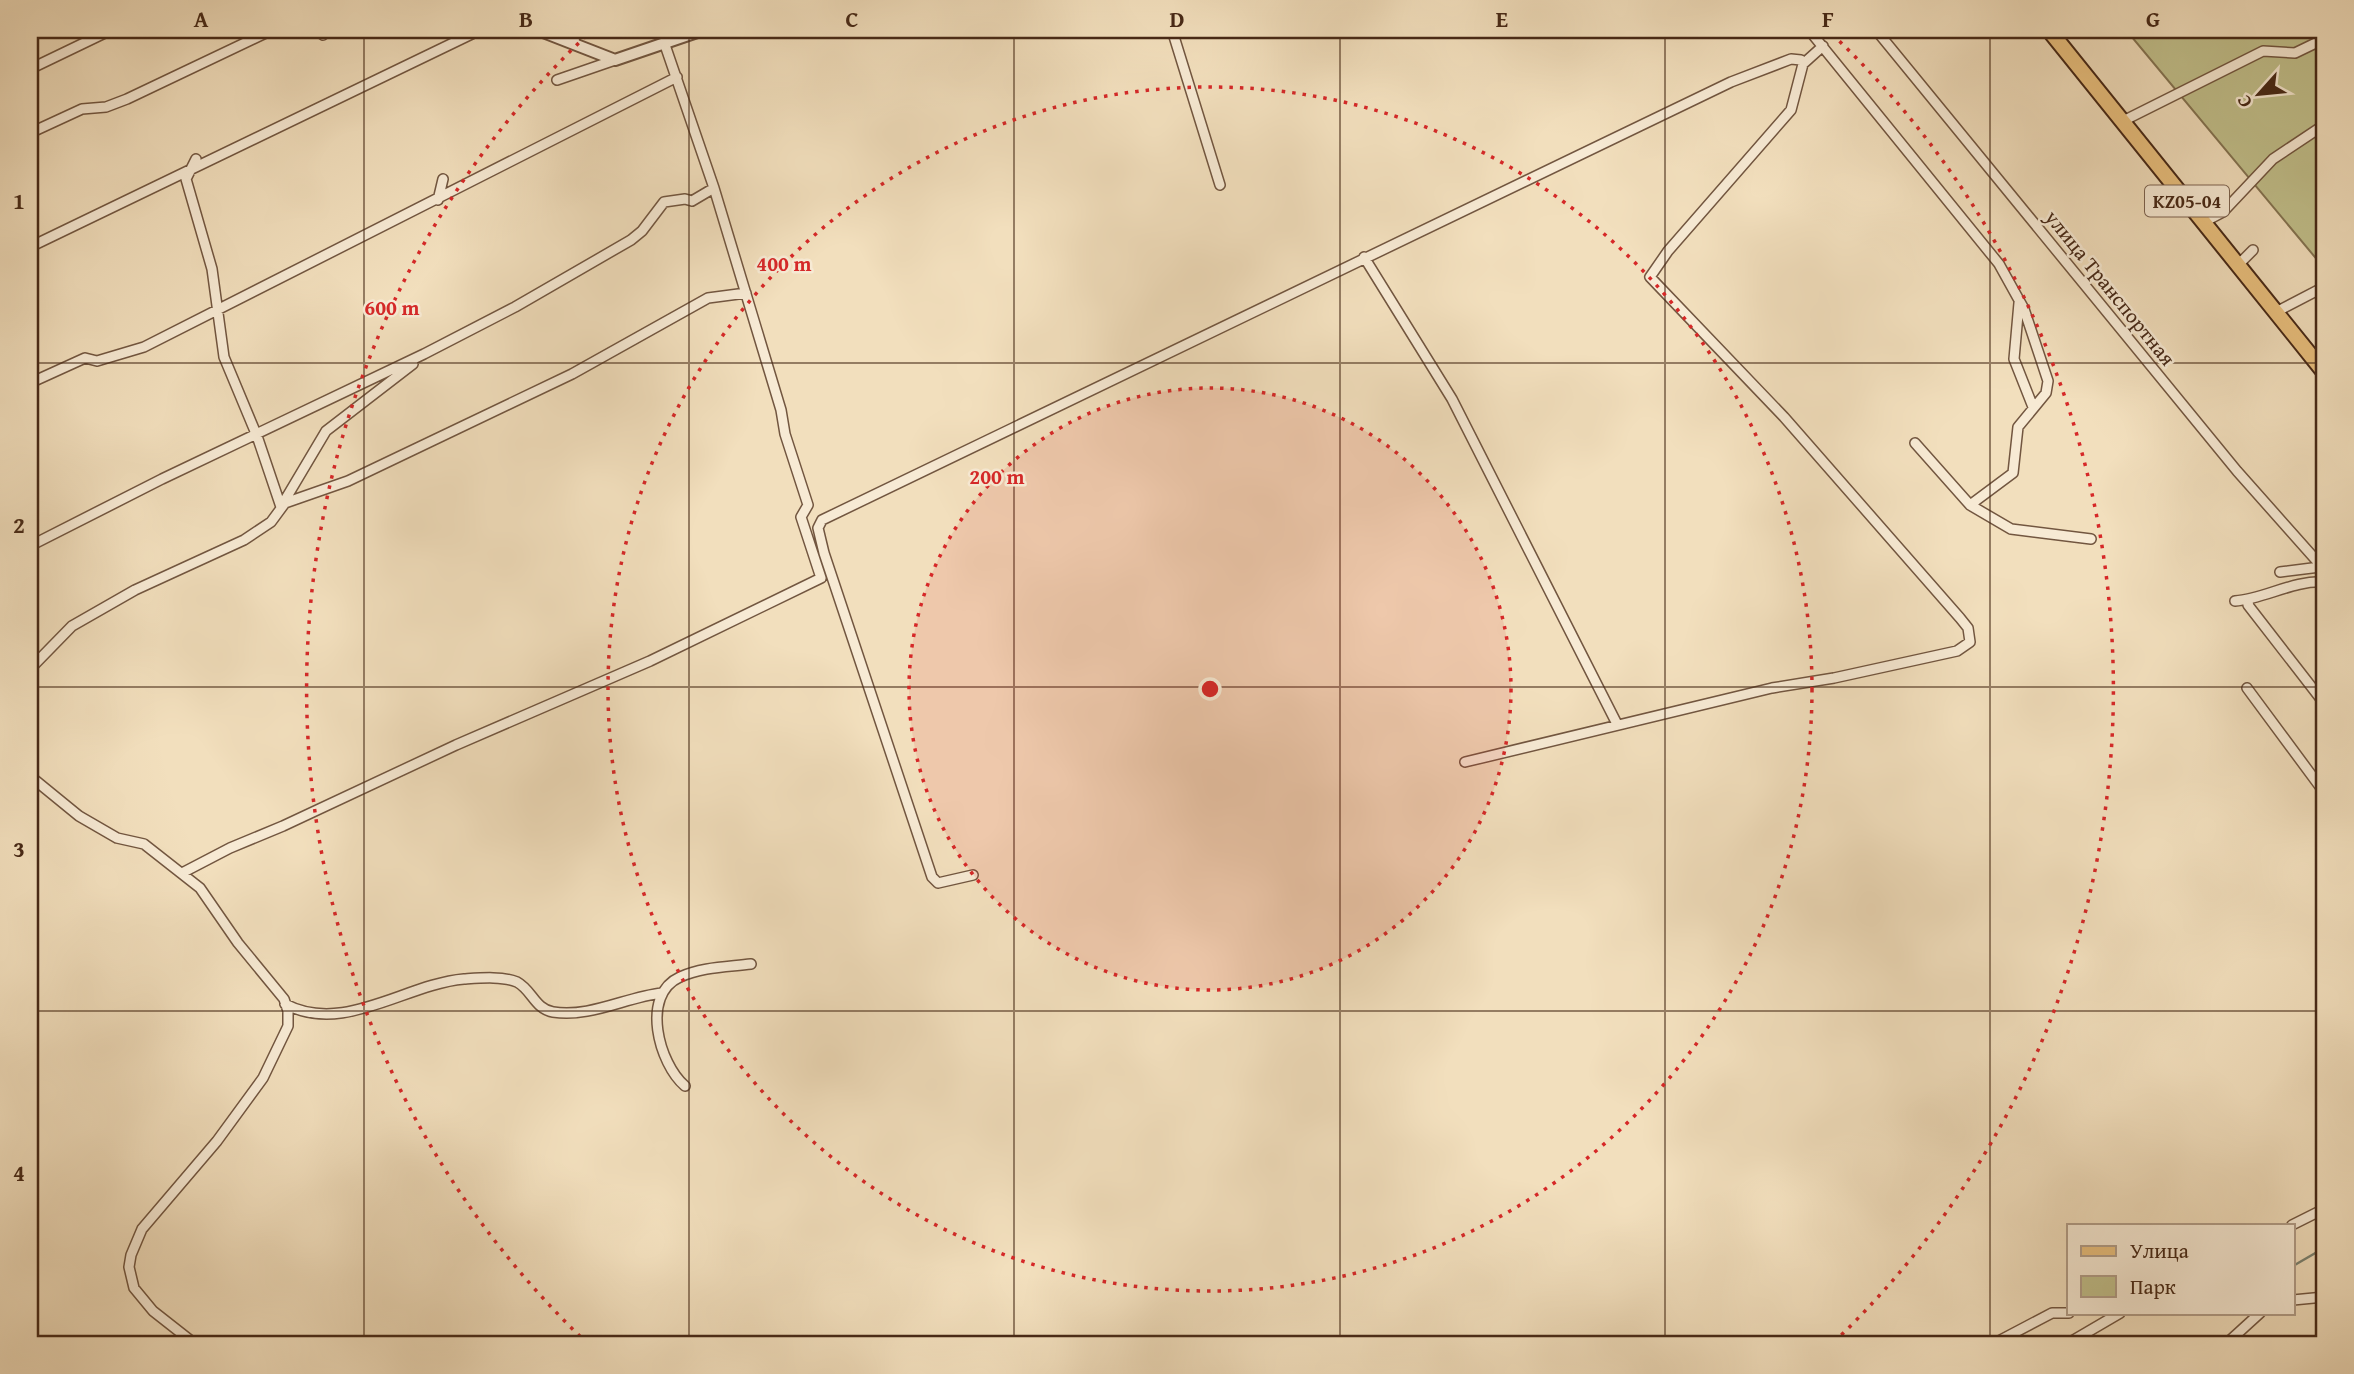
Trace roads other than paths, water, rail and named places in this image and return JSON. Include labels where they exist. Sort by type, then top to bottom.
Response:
[{"type":"main road","name":"KZ05-04","points":[[2049,30],[2324,372]]},
{"type":"street","points":[[30,69],[111,30]]},
{"type":"street","points":[[30,133],[82,109],[106,107],[127,99],[272,30]]},
{"type":"street","points":[[30,247],[480,30]]},
{"type":"street","points":[[538,30],[615,60]]},
{"type":"street","points":[[574,44],[575,30]]},
{"type":"street","points":[[557,80],[703,30]]},
{"type":"street","points":[[1172,30],[1220,186]]},
{"type":"street","points":[[1809,30],[1999,264],[2019,301],[2048,381],[2046,393],[2018,427],[2013,473],[1970,505]]},
{"type":"street","name":"улица Транспортная","points":[[1876,30],[2237,471],[2322,568]]},
{"type":"street","points":[[2123,121],[2263,51],[2295,53],[2324,40]]},
{"type":"street","points":[[182,873],[230,848],[284,826],[456,745],[650,661],[821,578],[801,517],[808,505],[785,434],[781,410],[714,188],[665,44]]},
{"type":"street","points":[[1465,762],[1617,723],[1957,650],[1970,642],[1968,628],[1960,618],[1784,417],[1650,277],[1668,251],[1791,110],[1803,64],[1823,46]]},
{"type":"street","points":[[974,875],[938,883],[932,877],[824,553],[818,528],[822,520],[1731,82],[1791,59],[1801,60],[1803,64]]},
{"type":"street","points":[[30,383],[85,358],[97,360],[145,347],[677,77]]},
{"type":"street","points":[[2204,222],[2223,212],[2273,159],[2324,125]]},
{"type":"street","points":[[196,159],[186,179],[206,245],[224,357],[257,436],[281,507]]},
{"type":"street","points":[[438,200],[443,179]]},
{"type":"street","points":[[30,546],[515,307],[631,240],[642,231],[664,202],[685,199],[692,201],[714,188]]},
{"type":"street","points":[[2238,265],[2253,250]]},
{"type":"street","points":[[1364,257],[1446,389],[1617,723]]},
{"type":"street","points":[[2276,312],[2324,286]]},
{"type":"street","points":[[281,507],[298,497],[348,481],[572,374],[708,298],[746,293]]},
{"type":"street","points":[[2019,301],[2014,359],[2034,407]]},
{"type":"street","points":[[30,669],[72,626],[135,590],[252,535],[271,522],[326,432],[424,354]]},
{"type":"street","points":[[1915,443],[1970,505],[2011,529],[2091,539]]},
{"type":"street","points":[[2280,572],[2322,568]]},
{"type":"street","points":[[2235,601],[2324,582]]},
{"type":"street","points":[[2249,600],[2248,605],[2324,703]]},
{"type":"street","points":[[2247,688],[2324,792]]},
{"type":"street","points":[[30,776],[79,816],[117,838],[144,844],[200,888],[285,1004],[301,1012],[317,1015],[362,1009],[468,979],[517,982],[531,993],[537,1005],[551,1012],[612,1007],[662,993],[679,977],[717,968],[751,964]]},
{"type":"street","points":[[662,993],[658,1024],[662,1053],[671,1072],[685,1086]]},
{"type":"street","points":[[195,1344],[153,1311],[134,1288],[129,1267],[131,1255],[142,1229],[217,1141],[263,1078],[288,1026],[285,1004]]},
{"type":"street","points":[[2294,1224],[2324,1209]]},
{"type":"street","points":[[2294,1300],[2324,1297]]},
{"type":"street","points":[[1993,1344],[2052,1314],[2067,1313]]},
{"type":"street","points":[[2067,1344],[2118,1314]]},
{"type":"street","points":[[2225,1344],[2259,1314]]},
{"type":"waterway","points":[[2294,1265],[2324,1248]]}]
